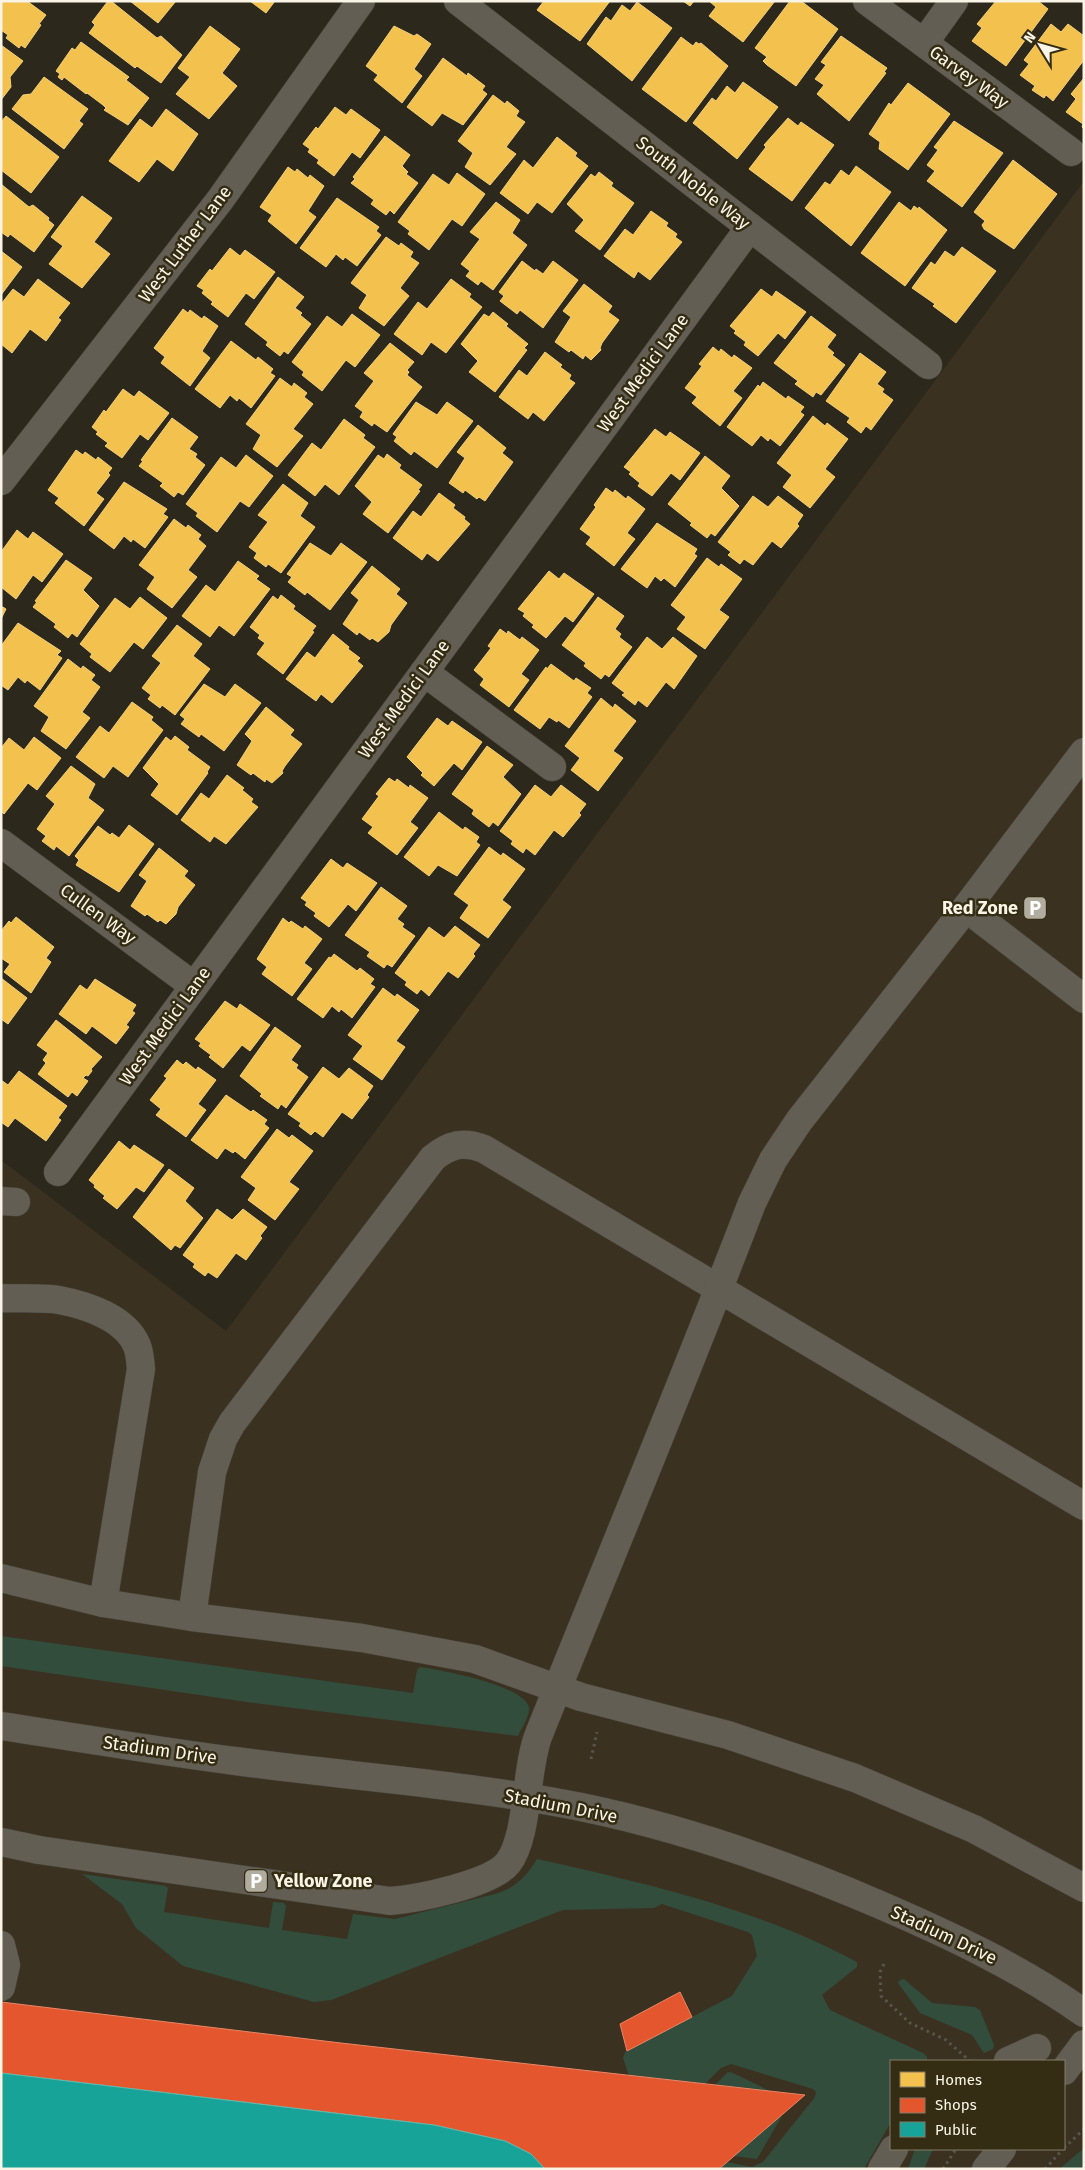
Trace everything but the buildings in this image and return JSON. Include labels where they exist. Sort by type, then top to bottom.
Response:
[{"type":"street","name":"West Luther Lane","points":[[1,481],[220,200],[361,1]]},
{"type":"street","name":"South Noble Way","points":[[458,1],[928,365]]},
{"type":"street","name":"Garvey Way","points":[[867,1],[1071,152]]},
{"type":"street","points":[[924,43],[954,1]]},
{"type":"street","name":"West Medici Lane","points":[[58,1172],[750,227]]},
{"type":"street","points":[[424,672],[552,767]]},
{"type":"street","points":[[1,1842],[49,1851],[390,1901],[406,1900],[479,1882],[503,1868],[514,1851],[536,1742],[719,1290],[752,1203],[773,1160],[798,1121],[966,908],[1084,752]]},
{"type":"street","name":"Cullen Way","points":[[1,843],[194,986]]},
{"type":"street","points":[[966,908],[1084,999]]},
{"type":"street","points":[[192,1617],[212,1472],[223,1439],[232,1424],[433,1158],[444,1149],[458,1144],[471,1144],[484,1149],[1084,1506]]},
{"type":"street","points":[[1,1298],[59,1300],[89,1309],[106,1315],[119,1325],[137,1345],[141,1369],[103,1603]]},
{"type":"street","points":[[1,1578],[103,1603],[192,1617],[362,1638],[447,1652],[502,1668],[558,1690],[728,1735],[855,1778],[974,1829],[1084,1888]]},
{"type":"street","name":"Stadium Drive","points":[[1,1726],[134,1747],[466,1788],[581,1808],[679,1832],[795,1870],[884,1906],[964,1942],[1012,1968],[1084,2013]]},
{"type":"street","points":[[1,1945],[6,1965],[1,1987]]},
{"type":"street","points":[[1065,2070],[1084,2044]]},
{"type":"street","points":[[1010,2060],[1037,2048]]},
{"type":"street","points":[[882,2169],[893,2150]]},
{"type":"street","points":[[986,2169],[1001,2150]]},
{"type":"path","points":[[884,1964],[880,1972],[881,1996],[910,2023],[946,2040],[969,2060]]},
{"type":"path","points":[[1065,2146],[1084,2129]]},
{"type":"path","points":[[943,2169],[955,2150]]},
{"type":"path","points":[[1045,2169],[1061,2150]]},
{"type":"shaded area","points":[[1084,181],[1084,2169],[1,2169],[1,1160],[226,1331]]},
{"type":"green space","points":[[1,1636],[413,1693],[417,1670],[420,1667],[462,1675],[513,1692],[524,1700],[529,1711],[518,1736],[247,1702],[1,1666]]},
{"type":"green space","points":[[537,1859],[660,1888],[741,1912],[781,1927],[820,1943],[857,1962],[857,1967],[822,1995],[830,2010],[923,2053],[927,2057],[927,2060],[890,2060],[890,2124],[864,2169],[719,2169],[727,2162],[752,2167],[763,2162],[815,2097],[816,2092],[813,2089],[731,2064],[721,2068],[705,2084],[629,2076],[623,2058],[625,2052],[732,1996],[757,1956],[752,1935],[748,1932],[662,1904],[654,1908],[563,1910],[331,2000],[314,2002],[183,1966],[136,1928],[122,1904],[82,1874],[166,1886],[168,1888],[164,1912],[269,1928],[273,1902],[284,1903],[286,1906],[282,1930],[347,1939],[353,1914],[395,1919],[495,1894],[508,1889],[529,1871]]},
{"type":"green space","points":[[904,1979],[932,2003],[975,2007],[980,2010],[994,2045],[993,2049],[984,2053],[972,2035],[920,2013],[898,1983]]},
{"type":"green space","points":[[728,2072],[733,2073],[772,2092],[715,2085]]},
{"type":"green space","points":[[783,2114],[757,2159],[734,2156]]},
{"type":"green space","points":[[1084,2148],[1084,2169],[1060,2169],[1063,2166]]},
{"type":"green space","points":[[915,2150],[933,2150],[924,2169],[908,2169]]},
{"type":"place","name":"Red Zone","points":[[1035,908]]},
{"type":"place","name":"Yellow Zone","points":[[256,1881]]}]
